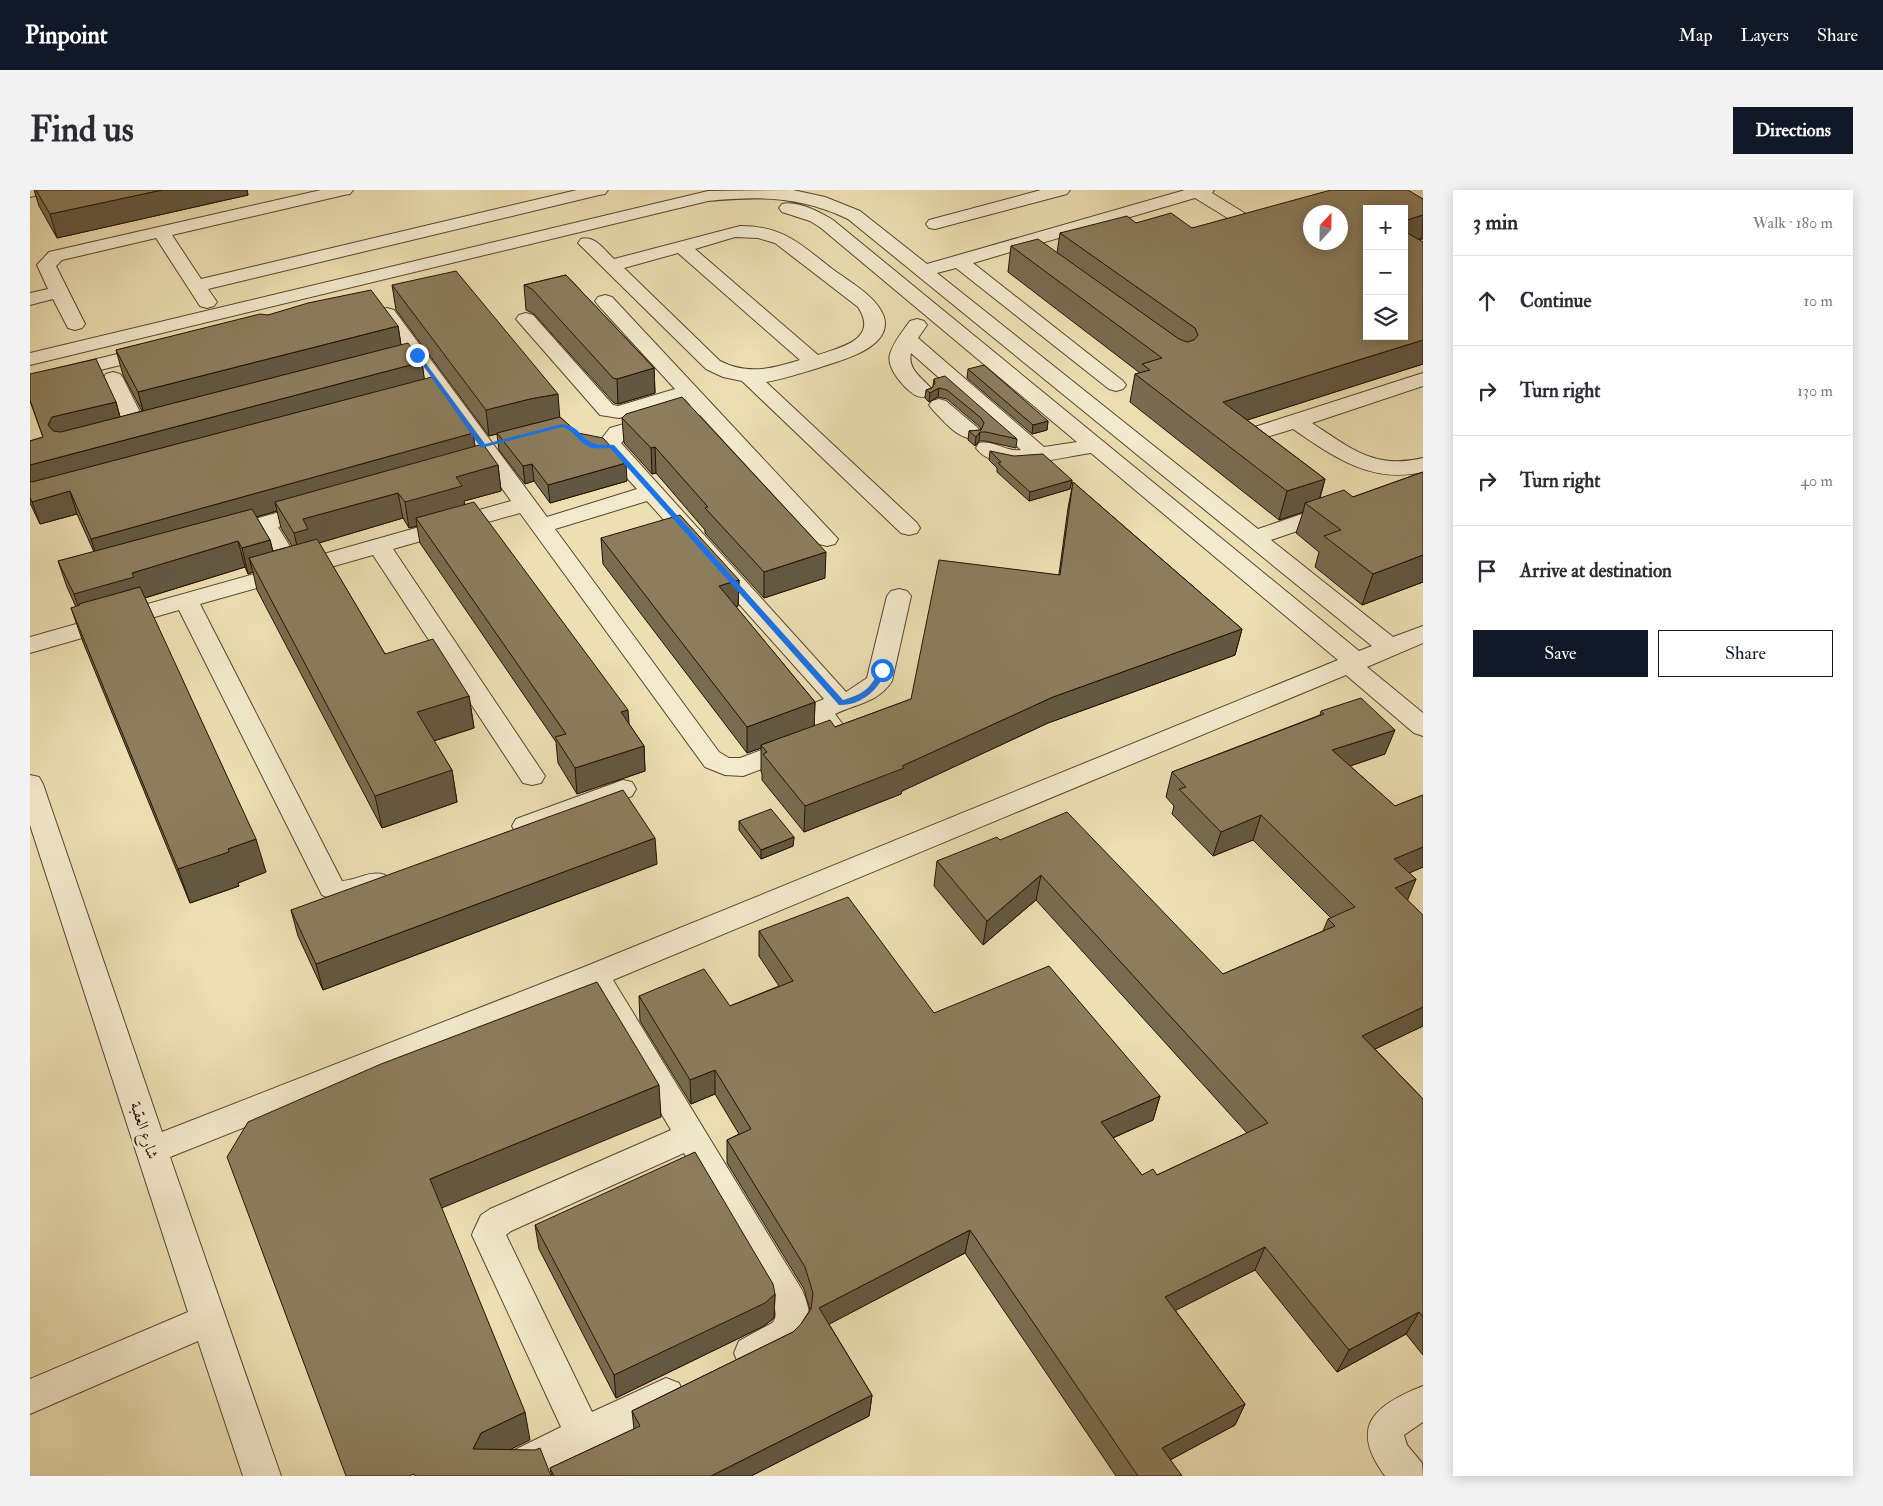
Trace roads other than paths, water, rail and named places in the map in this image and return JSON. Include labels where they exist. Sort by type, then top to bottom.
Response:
[{"type":"street","points":[[30,192],[38,190]]},
{"type":"street","points":[[75,324],[46,264],[56,256],[344,190]]},
{"type":"street","points":[[197,286],[522,201],[599,190]]},
{"type":"street","points":[[794,202],[819,190]]},
{"type":"street","points":[[935,224],[1061,190]]},
{"type":"street","points":[[30,359],[708,196],[745,191],[774,192],[794,202],[827,224],[1097,446],[1352,662],[1423,727]]},
{"type":"street","points":[[924,271],[959,261],[1027,249],[1199,191],[1245,221]]},
{"type":"street","points":[[449,278],[739,207],[823,200],[847,211],[924,271],[1389,647]]},
{"type":"street","points":[[522,201],[554,234],[611,266],[712,365],[722,370],[748,376],[776,374],[860,346],[875,330],[876,320],[873,312],[865,303],[781,239],[772,235],[747,231],[734,232],[611,266]]},
{"type":"street","points":[[161,232],[227,333]]},
{"type":"street","points":[[682,247],[814,362]]},
{"type":"street","points":[[872,261],[901,253]]},
{"type":"street","points":[[959,261],[1116,385]]},
{"type":"street","points":[[30,299],[58,292]]},
{"type":"street","points":[[605,301],[827,539]]},
{"type":"street","points":[[923,391],[908,377],[899,364],[900,349],[929,308]]},
{"type":"street","points":[[387,314],[408,357],[432,391],[488,453],[710,758],[718,765],[730,768],[743,767],[828,735],[831,726],[820,715],[820,711],[858,698],[879,681],[899,596]]},
{"type":"street","points":[[526,319],[607,411],[619,412],[696,399]]},
{"type":"street","points":[[907,339],[1039,454]]},
{"type":"street","points":[[30,381],[171,347]]},
{"type":"street","points":[[748,376],[910,528]]},
{"type":"street","points":[[113,378],[138,428]]},
{"type":"street","points":[[1247,437],[1423,379]]},
{"type":"street","points":[[696,399],[618,433],[610,442],[602,446],[652,492],[842,703]]},
{"type":"street","points":[[939,405],[970,433]]},
{"type":"street","points":[[1295,421],[1358,461],[1390,469],[1406,469],[1423,465]]},
{"type":"street","points":[[987,448],[992,452],[1007,457],[1097,446]]},
{"type":"street","points":[[541,526],[652,492]]},
{"type":"street","points":[[1177,513],[1210,502]]},
{"type":"street","points":[[30,645],[525,504]]},
{"type":"street","points":[[200,542],[331,505]]},
{"type":"street","points":[[1254,538],[1334,511]]},
{"type":"street","points":[[265,524],[293,570]]},
{"type":"street","points":[[380,546],[532,776]]},
{"type":"street","points":[[186,600],[332,888],[338,892],[346,892],[400,872]]},
{"type":"street","points":[[152,1150],[595,975],[1423,634]]},
{"type":"street","name":"شارع العقبة","points":[[30,784],[208,1320],[262,1476]]},
{"type":"street","points":[[502,834],[623,789]]},
{"type":"street","points":[[595,975],[790,1301],[794,1311],[794,1324],[788,1333],[778,1340],[725,1366]]},
{"type":"street","points":[[584,1435],[489,1236],[491,1228],[502,1219],[690,1136]]},
{"type":"street","points":[[30,1397],[208,1320]]},
{"type":"street","points":[[501,1476],[690,1384]]},
{"type":"street","points":[[1409,1476],[1392,1455],[1387,1443],[1386,1431],[1391,1421],[1423,1403]]}]
